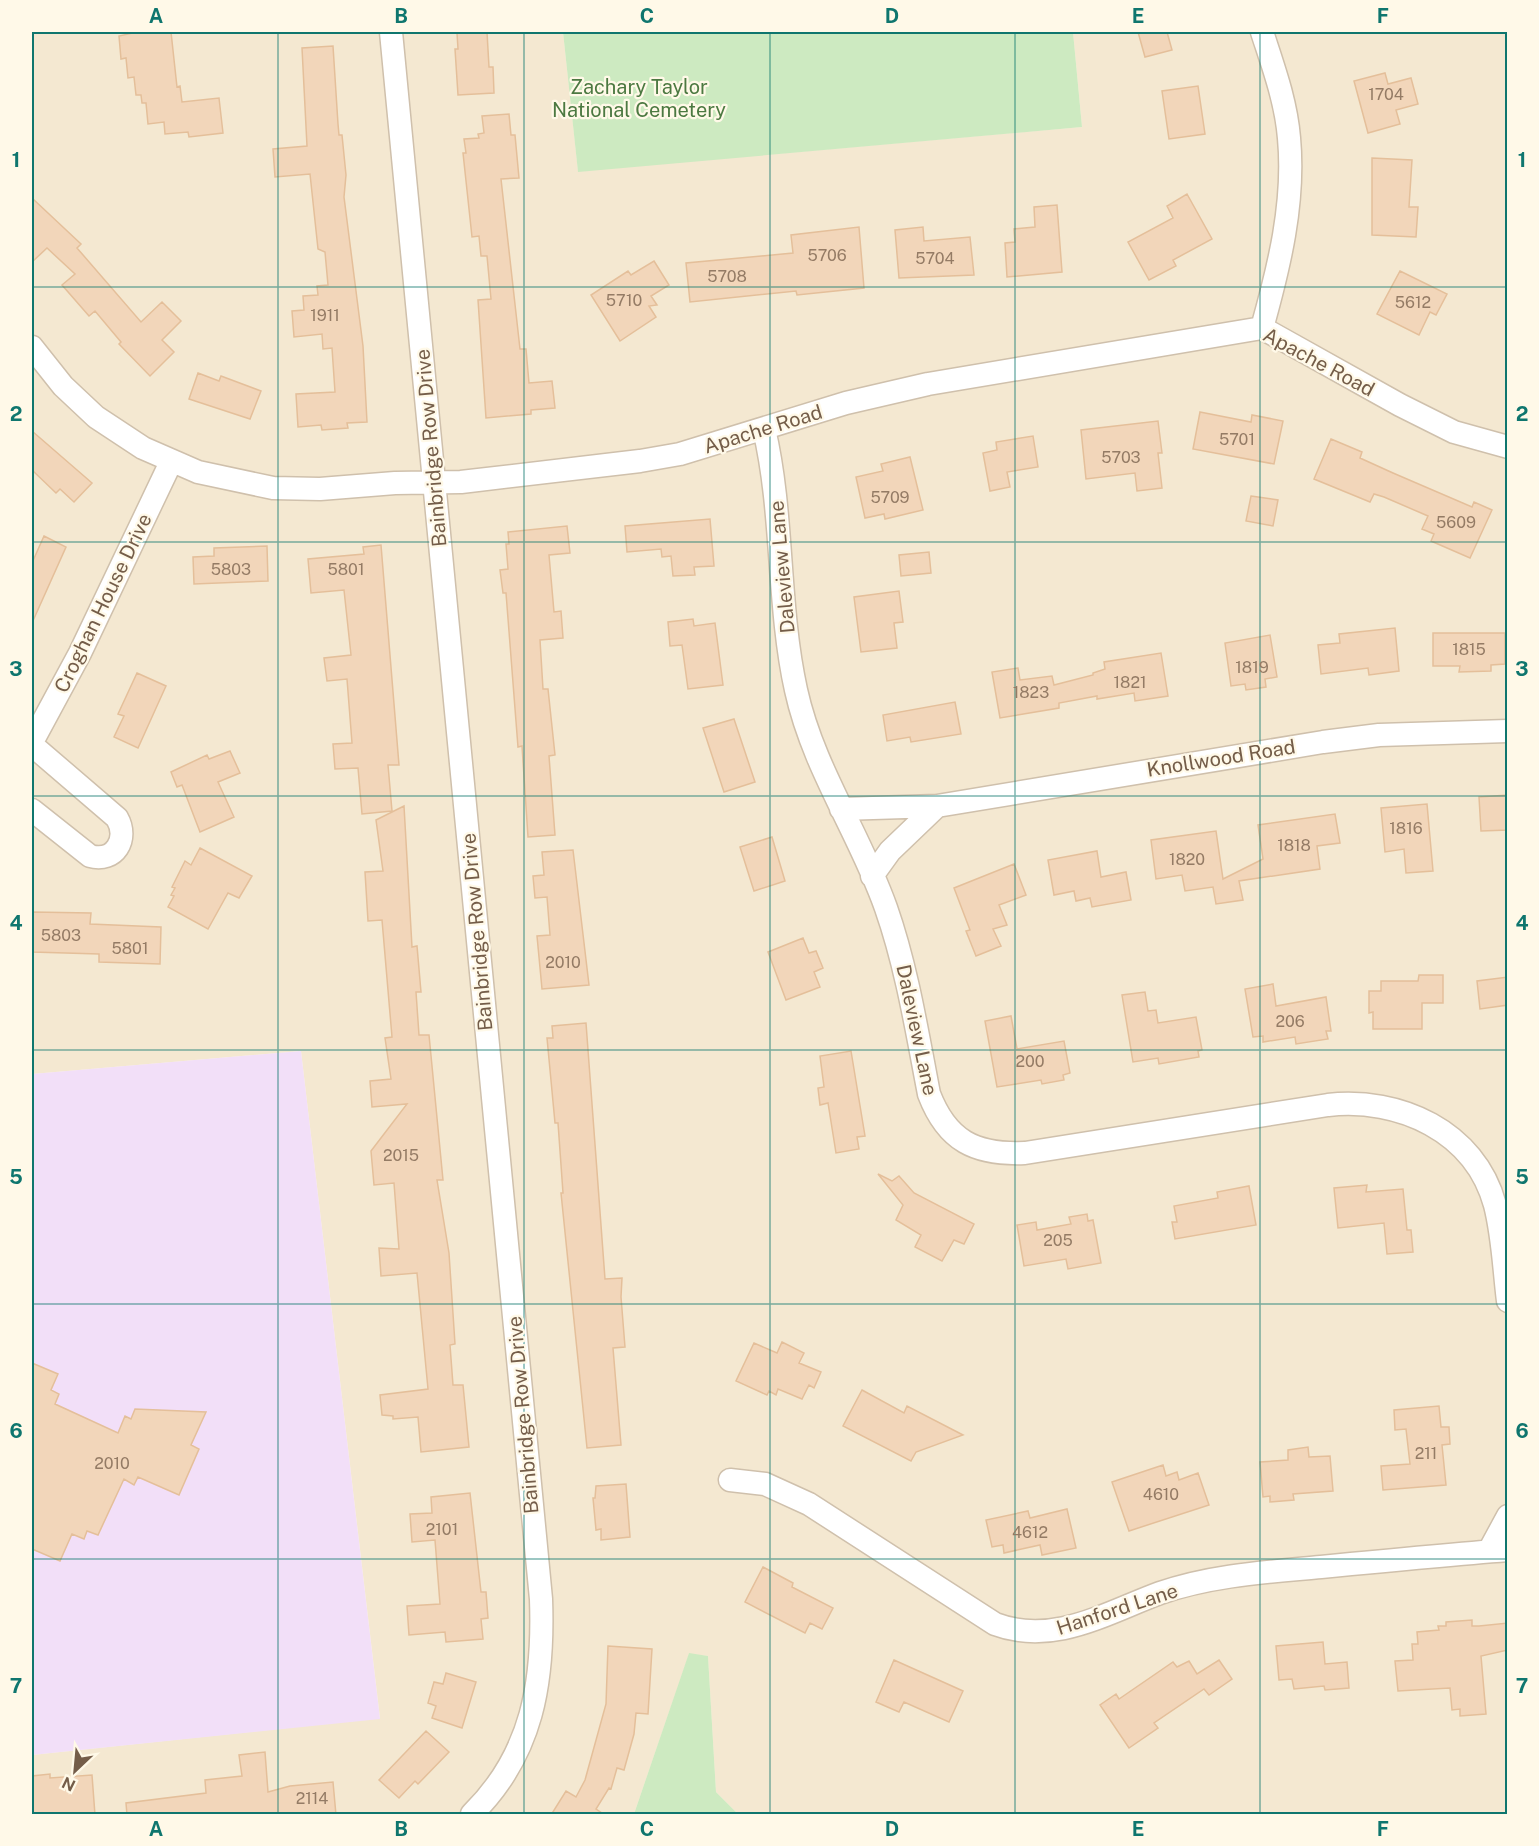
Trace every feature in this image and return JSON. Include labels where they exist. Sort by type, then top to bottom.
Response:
[{"type":"street","name":"Bainbridge Row Drive","points":[[391,32],[542,1638],[540,1680],[528,1726],[508,1768],[472,1815]]},
{"type":"street","points":[[1262,32],[1280,87],[1289,137],[1291,178],[1285,233],[1262,328]]},
{"type":"street","name":"Apache Road","points":[[32,347],[63,386],[96,417],[143,448],[198,472],[273,488],[320,489],[461,482],[640,461],[680,454],[846,403],[928,384],[1262,328],[1400,405],[1454,432],[1508,447]]},
{"type":"street","name":"Daleview Lane","points":[[764,429],[773,467],[796,691],[812,745],[886,907],[900,951],[929,1094],[936,1113],[958,1138],[985,1151],[1000,1154],[1025,1153],[1328,1105],[1364,1103],[1399,1109],[1431,1123],[1445,1133],[1467,1154],[1483,1177],[1494,1203],[1501,1233],[1508,1301]]},
{"type":"street","name":"Croghan House Drive","points":[[32,743],[80,653],[171,462]]},
{"type":"street","name":"Knollwood Road","points":[[841,809],[937,806],[1323,741],[1379,735],[1508,731]]},
{"type":"street","points":[[32,743],[117,818],[122,834],[121,842],[110,855],[96,858],[90,856],[32,810]]},
{"type":"street","points":[[872,876],[890,851],[937,806]]},
{"type":"street","name":"Hanford Lane","points":[[730,1480],[765,1484],[789,1494],[995,1624],[1029,1633],[1055,1631],[1073,1626],[1163,1592],[1218,1578],[1498,1550]]},
{"type":"street","points":[[1498,1550],[1508,1516]]},
{"type":"shaded area","points":[[32,32],[563,32],[578,171],[1082,127],[1073,32],[1507,32],[1507,1814],[738,1814],[716,1792],[708,1656],[689,1654],[634,1814],[32,1814],[32,1755],[380,1718],[301,1051],[32,1074]]},
{"type":"shaded area","points":[[301,1051],[380,1719],[32,1755],[32,1074]]},
{"type":"green space","name":"Zachary Taylor National Cemetery","points":[[563,32],[1073,32],[1082,127],[578,172]]},
{"type":"green space","points":[[689,1653],[708,1656],[716,1792],[738,1814],[634,1814]]},
{"type":"building","points":[[137,32],[171,32],[177,87],[180,86],[182,102],[219,98],[223,133],[189,137],[188,132],[165,134],[164,122],[148,124],[146,103],[142,103],[141,95],[136,95],[134,77],[128,78],[126,58],[121,59],[119,36]]},
{"type":"building","points":[[487,32],[489,67],[493,67],[494,93],[458,95],[455,49],[458,49],[457,33]]},
{"type":"building","points":[[1138,32],[1167,32],[1172,50],[1145,57]]},
{"type":"building","points":[[333,46],[339,135],[342,135],[346,175],[344,197],[363,346],[367,422],[347,423],[348,428],[322,430],[321,425],[298,427],[296,394],[335,392],[332,348],[323,349],[322,334],[294,337],[292,311],[304,310],[303,296],[318,295],[317,286],[328,285],[325,252],[318,249],[310,174],[275,177],[273,149],[307,146],[302,48]]},
{"type":"building","points":[[1385,73],[1388,84],[1411,78],[1418,104],[1396,110],[1400,124],[1368,133],[1354,81]]},
{"type":"building","points":[[1198,86],[1205,134],[1169,139],[1162,91]]},
{"type":"building","points":[[509,114],[511,135],[515,135],[519,178],[501,179],[520,349],[526,349],[529,383],[552,381],[555,408],[531,410],[531,414],[486,418],[478,300],[491,299],[487,256],[481,256],[479,236],[472,237],[463,153],[466,153],[464,139],[479,138],[478,134],[484,133],[482,116]]},
{"type":"building","points":[[1372,158],[1412,160],[1409,207],[1418,207],[1416,237],[1372,235]]},
{"type":"building","points":[[1187,194],[1212,239],[1173,260],[1176,266],[1149,280],[1128,242],[1173,218],[1167,206]]},
{"type":"building","points":[[32,198],[81,244],[77,248],[141,322],[162,302],[181,321],[162,340],[174,352],[150,376],[119,344],[121,342],[95,311],[89,316],[62,285],[75,274],[47,248],[32,262]]},
{"type":"building","points":[[1057,205],[1062,272],[1007,277],[1005,243],[1015,242],[1014,229],[1035,227],[1034,207]]},
{"type":"building","points":[[859,227],[864,288],[797,295],[796,291],[690,302],[686,263],[793,253],[791,235]]},
{"type":"building","points":[[923,227],[924,241],[970,237],[974,275],[899,278],[895,230]]},
{"type":"building","points":[[654,261],[669,285],[651,296],[657,305],[649,306],[656,317],[620,341],[591,295],[628,271],[631,275]]},
{"type":"building","points":[[1400,271],[1447,294],[1436,315],[1430,312],[1419,335],[1377,314]]},
{"type":"building","points":[[198,373],[219,381],[221,376],[261,391],[250,419],[189,399]]},
{"type":"building","points":[[1200,412],[1251,422],[1252,415],[1283,421],[1274,464],[1193,449]]},
{"type":"building","points":[[1158,421],[1162,453],[1158,453],[1162,488],[1137,491],[1135,473],[1086,479],[1081,430]]},
{"type":"building","points":[[32,431],[92,483],[74,502],[60,489],[56,493],[32,470]]},
{"type":"building","points":[[1033,436],[1038,467],[1007,472],[1010,487],[990,491],[983,453],[997,450],[996,442]]},
{"type":"building","points":[[1331,439],[1362,452],[1360,458],[1393,473],[1472,507],[1474,502],[1492,510],[1470,558],[1431,541],[1434,534],[1422,529],[1428,516],[1374,494],[1370,502],[1314,479]]},
{"type":"building","points":[[910,457],[923,510],[885,519],[884,514],[865,518],[856,477],[883,471],[881,464]]},
{"type":"building","points":[[1251,496],[1278,500],[1273,526],[1246,521]]},
{"type":"building","points":[[710,519],[714,566],[694,567],[695,575],[673,576],[671,556],[662,557],[661,549],[627,552],[625,526]]},
{"type":"building","points":[[567,526],[570,553],[549,555],[554,612],[561,611],[563,638],[540,640],[543,689],[548,689],[555,755],[549,756],[555,835],[528,837],[522,746],[518,747],[506,593],[503,593],[500,570],[508,569],[506,544],[509,544],[508,532]]},
{"type":"building","points":[[44,536],[66,547],[32,623],[32,563]]},
{"type":"building","points":[[381,545],[399,765],[388,765],[392,811],[362,814],[358,768],[335,769],[333,744],[352,743],[347,679],[327,681],[324,658],[351,655],[344,590],[311,593],[308,559],[364,554],[363,547]]},
{"type":"building","points":[[267,546],[268,581],[194,584],[193,557],[214,556],[214,548]]},
{"type":"building","points":[[929,552],[931,573],[901,576],[899,555]]},
{"type":"building","points":[[899,591],[903,622],[894,623],[897,648],[861,652],[854,597]]},
{"type":"building","points":[[693,619],[694,626],[715,623],[723,685],[688,689],[682,645],[670,646],[668,622]]},
{"type":"building","points":[[1395,628],[1399,671],[1369,675],[1368,668],[1321,674],[1318,645],[1340,643],[1339,634]]},
{"type":"building","points":[[1433,633],[1505,633],[1505,664],[1491,665],[1491,671],[1459,672],[1460,666],[1433,666]]},
{"type":"building","points":[[1270,635],[1277,677],[1265,679],[1266,687],[1246,690],[1245,684],[1231,686],[1225,643]]},
{"type":"building","points":[[1161,653],[1168,696],[1135,701],[1134,693],[1097,699],[1097,696],[1059,703],[1059,708],[1000,718],[992,672],[1018,668],[1020,680],[1052,676],[1054,685],[1093,675],[1105,669],[1104,662]]},
{"type":"building","points":[[137,673],[166,686],[138,748],[114,737],[124,716],[118,714]]},
{"type":"building","points":[[955,702],[961,734],[911,742],[910,737],[887,741],[883,715]]},
{"type":"building","points":[[734,719],[755,782],[724,792],[703,728]]},
{"type":"building","points":[[230,751],[240,773],[218,782],[234,817],[200,832],[182,785],[177,787],[171,772],[207,755],[209,759]]},
{"type":"building","points":[[1508,795],[1508,830],[1481,831],[1479,797]]},
{"type":"building","points":[[1427,804],[1433,871],[1406,873],[1404,849],[1385,852],[1381,808]]},
{"type":"building","points":[[404,806],[412,947],[417,946],[421,992],[416,992],[419,1035],[429,1035],[443,1180],[437,1180],[449,1253],[455,1344],[450,1345],[453,1385],[463,1385],[469,1447],[421,1452],[418,1417],[393,1419],[393,1416],[382,1415],[380,1395],[428,1389],[417,1273],[381,1276],[379,1248],[399,1249],[394,1183],[374,1185],[371,1151],[407,1104],[372,1107],[370,1081],[391,1079],[385,1038],[392,1037],[382,920],[368,921],[365,872],[383,871],[376,820]]},
{"type":"building","points":[[1335,814],[1340,843],[1317,846],[1320,869],[1239,881],[1243,900],[1216,904],[1213,887],[1185,891],[1182,875],[1156,879],[1151,840],[1216,831],[1223,879],[1263,859],[1258,825]]},
{"type":"building","points":[[772,837],[785,881],[754,891],[740,847]]},
{"type":"building","points":[[200,848],[252,876],[239,898],[228,893],[208,929],[168,907],[174,896],[171,895],[175,888],[172,887],[185,861],[191,865]]},
{"type":"building","points":[[573,850],[589,985],[542,989],[537,936],[550,935],[547,897],[535,898],[533,876],[544,875],[542,852]]},
{"type":"building","points":[[1097,851],[1101,877],[1126,872],[1131,900],[1092,907],[1090,898],[1076,901],[1074,891],[1054,895],[1048,860]]},
{"type":"building","points":[[1014,864],[1026,895],[999,905],[1007,925],[993,929],[1001,946],[976,956],[966,931],[970,930],[954,888]]},
{"type":"building","points":[[32,912],[91,913],[90,924],[161,927],[160,964],[99,962],[99,954],[32,952]]},
{"type":"building","points":[[803,938],[809,953],[816,951],[823,968],[814,972],[820,987],[786,1000],[768,952]]},
{"type":"building","points":[[1419,975],[1443,975],[1443,1003],[1422,1003],[1422,1029],[1373,1029],[1373,1012],[1369,1013],[1369,991],[1381,991],[1381,981],[1418,981]]},
{"type":"building","points":[[1508,977],[1508,1005],[1480,1009],[1477,981]]},
{"type":"building","points":[[1273,984],[1276,1006],[1326,997],[1331,1031],[1326,1031],[1328,1039],[1296,1044],[1295,1037],[1263,1042],[1263,1036],[1253,1037],[1245,989]]},
{"type":"building","points":[[1145,992],[1148,1011],[1156,1010],[1158,1023],[1196,1017],[1202,1050],[1198,1051],[1199,1057],[1159,1064],[1158,1058],[1133,1062],[1122,995]]},
{"type":"building","points":[[1011,1016],[1017,1049],[1064,1041],[1070,1073],[1063,1075],[1064,1080],[1042,1084],[1041,1080],[997,1087],[985,1021]]},
{"type":"building","points":[[586,1023],[605,1279],[622,1278],[621,1297],[625,1347],[613,1348],[621,1445],[587,1448],[561,1193],[563,1193],[558,1123],[555,1123],[547,1038],[553,1038],[552,1026]]},
{"type":"building","points":[[851,1051],[865,1136],[857,1137],[859,1149],[836,1153],[828,1103],[820,1105],[818,1088],[824,1087],[820,1056]]},
{"type":"building","points":[[878,1174],[892,1181],[899,1176],[914,1193],[974,1224],[964,1244],[954,1240],[942,1261],[915,1247],[921,1235],[896,1220],[903,1205]]},
{"type":"building","points":[[1367,1185],[1366,1192],[1403,1189],[1407,1230],[1411,1230],[1413,1252],[1387,1254],[1384,1223],[1338,1228],[1334,1188]]},
{"type":"building","points":[[1249,1186],[1256,1225],[1175,1239],[1172,1222],[1177,1222],[1174,1206],[1218,1198],[1217,1192]]},
{"type":"building","points":[[1087,1214],[1088,1221],[1093,1220],[1101,1263],[1068,1269],[1066,1259],[1024,1266],[1017,1225],[1036,1222],[1037,1230],[1071,1224],[1069,1217]]},
{"type":"building","points":[[782,1342],[804,1353],[799,1363],[821,1372],[814,1388],[809,1385],[802,1399],[778,1389],[776,1395],[769,1391],[767,1395],[736,1381],[754,1343],[777,1353]]},
{"type":"building","points":[[32,1363],[58,1374],[51,1390],[59,1394],[55,1404],[118,1433],[125,1416],[131,1419],[135,1409],[206,1412],[191,1445],[199,1449],[179,1495],[138,1477],[134,1485],[124,1479],[98,1535],[87,1531],[84,1539],[72,1534],[60,1561],[32,1549]]},
{"type":"building","points":[[862,1390],[904,1413],[907,1406],[963,1435],[916,1452],[911,1461],[843,1426]]},
{"type":"building","points":[[1439,1406],[1441,1427],[1449,1427],[1450,1444],[1442,1445],[1446,1485],[1383,1490],[1381,1466],[1410,1464],[1406,1429],[1395,1430],[1394,1410]]},
{"type":"building","points":[[1308,1447],[1309,1457],[1330,1456],[1333,1491],[1293,1494],[1294,1500],[1270,1502],[1270,1496],[1263,1497],[1260,1462],[1288,1460],[1288,1450]]},
{"type":"building","points":[[1163,1465],[1166,1476],[1177,1472],[1179,1480],[1198,1473],[1209,1505],[1129,1531],[1112,1482]]},
{"type":"building","points":[[626,1484],[630,1537],[601,1540],[601,1529],[596,1530],[593,1498],[595,1498],[596,1486]]},
{"type":"building","points":[[470,1493],[481,1592],[486,1592],[488,1618],[481,1619],[483,1639],[446,1642],[445,1632],[409,1635],[407,1606],[440,1604],[435,1540],[412,1542],[410,1514],[432,1513],[431,1497]]},
{"type":"building","points":[[1067,1509],[1076,1548],[1042,1555],[1040,1545],[1004,1553],[1003,1545],[992,1547],[986,1520],[1028,1511],[1030,1518]]},
{"type":"building","points":[[763,1567],[793,1583],[792,1587],[833,1608],[822,1629],[810,1623],[805,1633],[745,1602]]},
{"type":"building","points":[[1472,1620],[1472,1626],[1508,1623],[1508,1650],[1481,1656],[1486,1714],[1460,1716],[1460,1709],[1452,1710],[1450,1688],[1398,1691],[1395,1661],[1413,1660],[1412,1644],[1418,1644],[1417,1632],[1439,1630],[1438,1626],[1446,1626],[1446,1622]]},
{"type":"building","points":[[1323,1642],[1325,1664],[1347,1662],[1349,1688],[1325,1690],[1324,1686],[1294,1689],[1292,1679],[1279,1680],[1276,1646]]},
{"type":"building","points":[[608,1646],[652,1649],[648,1714],[636,1713],[634,1734],[624,1770],[617,1768],[611,1789],[609,1788],[596,1809],[605,1815],[551,1815],[566,1791],[576,1797],[585,1780],[606,1704]]},
{"type":"building","points":[[894,1660],[963,1691],[949,1722],[904,1702],[899,1712],[876,1702]]},
{"type":"building","points":[[1219,1660],[1232,1679],[1209,1695],[1204,1689],[1154,1723],[1158,1728],[1129,1748],[1100,1705],[1116,1694],[1119,1699],[1173,1662],[1177,1667],[1189,1661],[1197,1674]]},
{"type":"building","points":[[446,1673],[476,1682],[462,1728],[432,1718],[436,1706],[428,1703],[434,1682],[443,1684]]},
{"type":"building","points":[[426,1731],[449,1752],[418,1784],[415,1781],[399,1798],[379,1780]]},
{"type":"building","points":[[265,1752],[268,1792],[290,1786],[333,1782],[336,1815],[127,1815],[126,1803],[206,1793],[205,1780],[242,1776],[239,1755]]},
{"type":"building","points":[[50,1774],[50,1778],[92,1775],[95,1815],[32,1815],[32,1776]]}]
